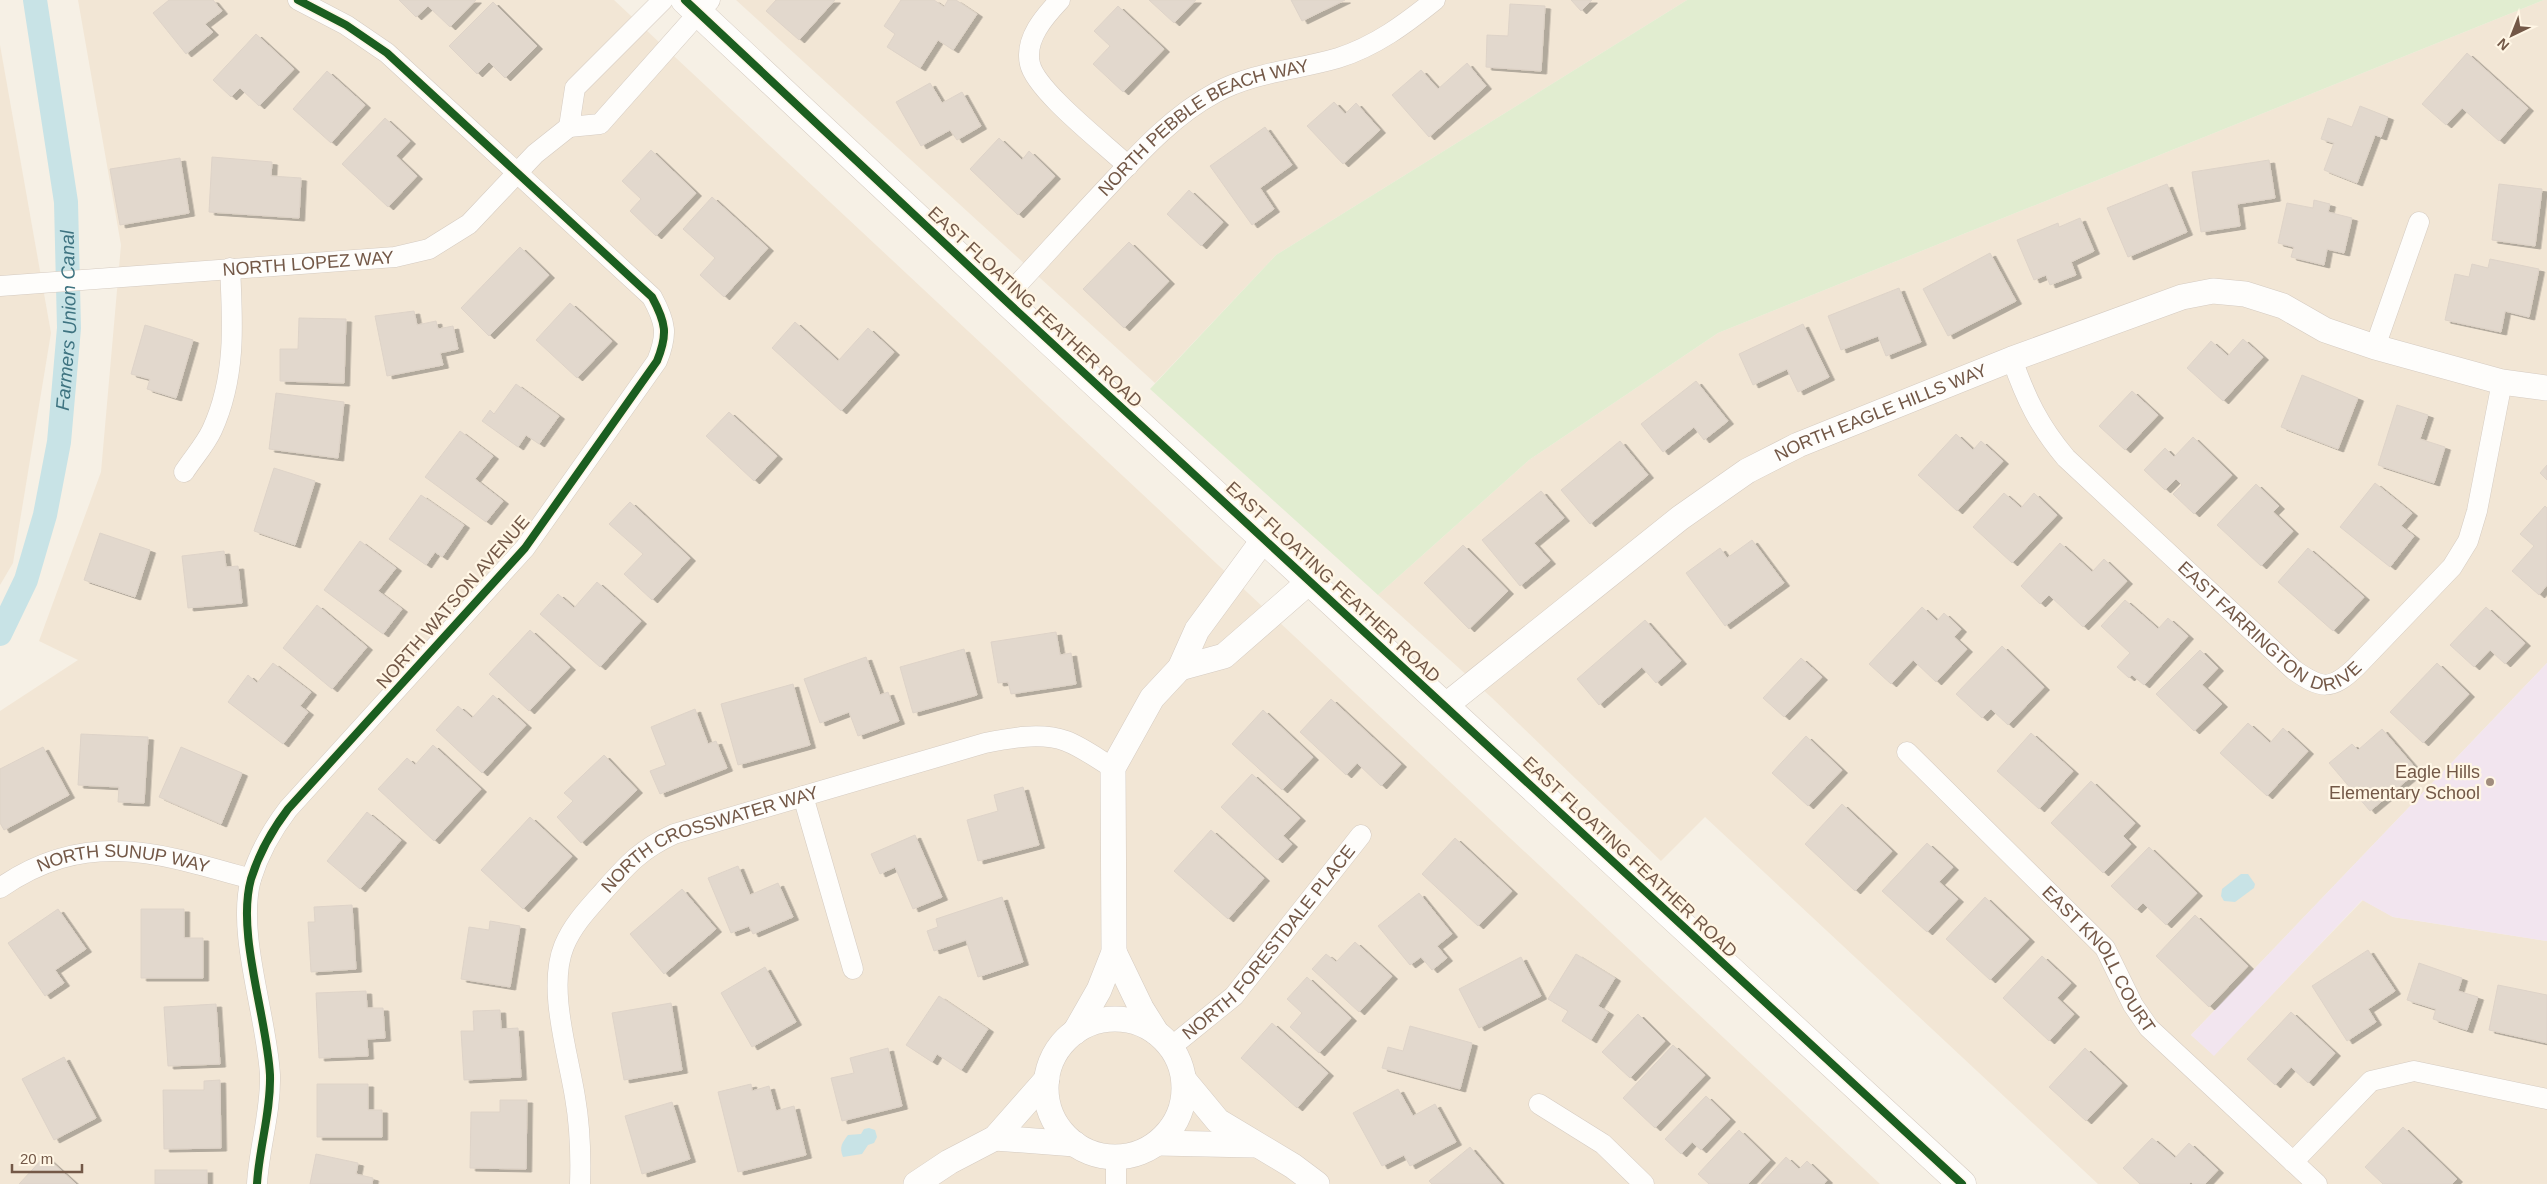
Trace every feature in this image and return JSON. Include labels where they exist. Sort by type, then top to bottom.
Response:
[{"type":"main road","name":"EAST FLOATING FEATHER ROAD","points":[[698,4],[1004,299],[1962,1184]]},
{"type":"street","points":[[298,0],[346,25],[387,53],[518,172]]},
{"type":"street","points":[[663,0],[575,88],[569,127],[600,124],[698,4]]},
{"type":"street","points":[[1060,0],[1044,16],[1032,39],[1030,63],[1042,86],[1128,166]]},
{"type":"street","name":"NORTH PEBBLE BEACH WAY","points":[[1004,299],[1160,134],[1214,94],[1245,79],[1338,58],[1373,44],[1404,25],[1435,0]]},
{"type":"street","name":"NORTH LOPEZ WAY","points":[[0,286],[50,284],[230,268],[395,257],[429,249],[469,224],[535,154],[569,127]]},
{"type":"street","name":"NORTH WATSON AVENUE","points":[[256,1184],[268,1110],[270,1076],[265,1029],[250,945],[247,910],[251,880],[270,834],[288,809],[525,548],[657,361],[665,334],[662,316],[652,297],[518,172]]},
{"type":"street","points":[[2375,347],[2419,222]]},
{"type":"street","points":[[184,472],[211,430],[228,384],[234,338],[230,268]]},
{"type":"street","name":"NORTH EAGLE HILLS WAY","points":[[1445,706],[1680,518],[1747,471],[1798,445],[2012,359],[2182,297],[2213,291],[2246,294],[2283,306],[2325,330],[2375,347],[2502,382],[2547,388]]},
{"type":"street","name":"EAST FARRINGTON DRIVE","points":[[2012,359],[2026,399],[2045,433],[2066,458],[2294,670],[2311,681],[2327,686],[2342,680],[2356,667],[2452,567],[2468,541],[2477,511],[2502,382]]},
{"type":"street","points":[[1114,952],[1140,1008],[1180,1063],[1184,1080],[1183,1103],[1175,1125],[1159,1143],[1139,1154],[1116,1158],[1094,1154],[1075,1144],[1062,1132],[1052,1116],[1047,1098],[1047,1079],[1052,1061],[1062,1045],[1075,1032],[1099,990],[1114,952],[1113,768],[1152,698],[1180,668],[1197,630],[1264,539]]},
{"type":"street","points":[[1180,668],[1224,656],[1310,581]]},
{"type":"street","name":"NORTH CROSSWATER WAY","points":[[580,1184],[581,1152],[576,1099],[559,1000],[558,973],[563,947],[575,923],[629,862],[650,845],[674,834],[985,743],[1012,738],[1039,737],[1066,741],[1113,768]]},
{"type":"street","name":"EAST KNOLL COURT","points":[[1908,752],[2105,948],[2133,1006],[2149,1028],[2317,1184]]},
{"type":"street","points":[[803,796],[854,969]]},
{"type":"street","name":"NORTH FORESTDALE PLACE","points":[[1164,1040],[1234,996],[1362,835]]},
{"type":"street","name":"NORTH SUNUP WAY","points":[[0,888],[36,868],[68,857],[98,851],[134,850],[172,857],[251,880]]},
{"type":"street","points":[[1075,1032],[1094,1022],[1116,1019],[1137,1023],[1164,1040]]},
{"type":"street","points":[[2293,1162],[2371,1081],[2414,1071],[2547,1099]]},
{"type":"street","points":[[916,1184],[949,1162],[995,1138],[1047,1079]]},
{"type":"street","points":[[1184,1080],[1218,1121],[1293,1166],[1317,1184]]},
{"type":"street","points":[[1539,1104],[1603,1144],[1644,1184]]},
{"type":"street","points":[[995,1138],[1075,1144]]},
{"type":"street","points":[[1159,1143],[1256,1145]]},
{"type":"street","points":[[1116,1158],[1116,1184]]},
{"type":"shaded area","points":[[78,0],[614,0],[1880,1184],[0,1184],[0,711],[78,660],[39,641],[101,472],[121,245]]},
{"type":"shaded area","points":[[736,0],[1687,0],[1276,255],[1155,383]]},
{"type":"shaded area","points":[[2547,0],[2547,663],[2191,1035],[2214,1055],[2363,900],[2393,917],[2547,941],[2547,1184],[2098,1184],[1705,817],[1661,861],[1491,697],[1378,595],[1529,460],[1718,333]]},
{"type":"shaded area","points":[[0,45],[51,333],[13,563],[0,585]]},
{"type":"shaded area","name":"Eagle Hills Elementary School","points":[[2547,663],[2547,941],[2393,917],[2362,900],[2214,1056],[2191,1035]]},
{"type":"green space","points":[[1687,0],[2544,0],[1718,333],[1529,460],[1378,595],[1150,389],[1276,255]]},
{"type":"water","points":[[2241,874],[2248,874],[2255,884],[2254,888],[2235,902],[2224,901],[2221,896],[2222,889]]},
{"type":"water","points":[[864,1129],[875,1130],[877,1137],[874,1143],[868,1145],[862,1154],[843,1157],[842,1145],[848,1135],[861,1134]]},
{"type":"building","points":[[169,0],[213,0],[222,11],[205,24],[213,32],[186,54],[153,13]]},
{"type":"building","points":[[399,0],[476,0],[450,27],[428,6],[416,17]]},
{"type":"building","points":[[776,0],[835,0],[799,40],[766,11]]},
{"type":"building","points":[[901,0],[934,0],[944,7],[948,0],[956,0],[977,14],[953,50],[938,40],[920,68],[887,47],[895,34],[884,26]]},
{"type":"building","points":[[1149,0],[1196,0],[1174,23]]},
{"type":"building","points":[[1291,0],[1345,0],[1302,21]]},
{"type":"building","points":[[1571,0],[1592,0],[1581,11]]},
{"type":"building","points":[[493,2],[537,46],[505,78],[489,62],[477,74],[449,46]]},
{"type":"building","points":[[1510,4],[1545,6],[1541,71],[1486,67],[1487,35],[1508,36]]},
{"type":"building","points":[[1118,6],[1164,49],[1123,92],[1093,64],[1110,46],[1094,31]]},
{"type":"building","points":[[256,34],[294,69],[259,106],[240,88],[231,97],[213,80]]},
{"type":"building","points":[[2467,53],[2528,108],[2499,141],[2462,108],[2446,125],[2422,104]]},
{"type":"building","points":[[1467,63],[1486,86],[1429,137],[1392,95],[1421,70],[1438,89]]},
{"type":"building","points":[[327,71],[365,105],[331,143],[293,109]]},
{"type":"building","points":[[930,83],[942,103],[962,92],[981,126],[957,140],[950,130],[921,146],[896,102]]},
{"type":"building","points":[[1334,102],[1345,114],[1356,103],[1380,130],[1343,164],[1307,126]]},
{"type":"building","points":[[2360,106],[2388,117],[2381,137],[2375,135],[2357,183],[2324,170],[2334,143],[2321,139],[2328,118],[2352,127]]},
{"type":"building","points":[[385,118],[410,141],[396,156],[417,176],[388,207],[342,164]]},
{"type":"building","points":[[1265,127],[1292,165],[1260,188],[1274,209],[1252,225],[1210,166]]},
{"type":"building","points":[[999,138],[1022,160],[1029,151],[1055,176],[1018,215],[970,169]]},
{"type":"building","points":[[651,150],[696,193],[656,236],[630,211],[641,199],[622,181]]},
{"type":"building","points":[[212,157],[272,162],[271,176],[301,178],[299,218],[209,212]]},
{"type":"building","points":[[180,158],[189,213],[120,225],[110,169]]},
{"type":"building","points":[[2269,160],[2275,198],[2237,204],[2240,226],[2201,232],[2192,172]]},
{"type":"building","points":[[2167,184],[2187,232],[2128,257],[2107,208]]},
{"type":"building","points":[[2499,184],[2542,189],[2535,246],[2492,240]]},
{"type":"building","points":[[1189,190],[1223,222],[1201,246],[1167,214]]},
{"type":"building","points":[[712,197],[768,248],[724,297],[700,275],[715,258],[683,229]]},
{"type":"building","points":[[2314,200],[2330,204],[2328,212],[2352,218],[2344,253],[2327,249],[2324,265],[2291,257],[2294,247],[2278,243],[2287,203],[2313,208]]},
{"type":"building","points":[[2080,218],[2094,251],[2071,262],[2076,275],[2050,285],[2046,275],[2034,280],[2017,240],[2058,223],[2059,227]]},
{"type":"building","points":[[1129,242],[1169,281],[1124,328],[1083,289]]},
{"type":"building","points":[[520,247],[549,275],[489,336],[461,308]]},
{"type":"building","points":[[1990,253],[2016,301],[1948,336],[1923,289]]},
{"type":"building","points":[[2490,259],[2539,269],[2529,317],[2505,311],[2501,332],[2445,320],[2455,274],[2469,277],[2472,264],[2488,268]]},
{"type":"building","points":[[1899,288],[1921,342],[1886,356],[1878,336],[1841,350],[1828,316]]},
{"type":"building","points":[[570,303],[612,341],[577,378],[536,340]]},
{"type":"building","points":[[414,311],[417,325],[436,321],[438,329],[453,326],[458,349],[440,353],[443,365],[387,376],[375,316]]},
{"type":"building","points":[[299,318],[346,319],[344,383],[280,381],[280,349],[298,349]]},
{"type":"building","points":[[795,322],[838,361],[868,328],[894,352],[841,411],[772,348]]},
{"type":"building","points":[[1803,324],[1829,377],[1798,392],[1787,369],[1753,385],[1739,354]]},
{"type":"building","points":[[145,325],[193,340],[176,398],[147,389],[150,379],[131,374]]},
{"type":"building","points":[[2243,339],[2263,357],[2223,401],[2187,368],[2211,341],[2228,356]]},
{"type":"building","points":[[2302,375],[2358,398],[2338,449],[2281,427]]},
{"type":"building","points":[[1696,381],[1728,421],[1704,440],[1694,427],[1663,452],[1641,424]]},
{"type":"building","points":[[516,384],[559,416],[539,444],[526,435],[518,447],[482,421],[490,410],[494,414]]},
{"type":"building","points":[[2132,391],[2158,415],[2125,450],[2099,426]]},
{"type":"building","points":[[276,393],[344,402],[338,458],[269,449]]},
{"type":"building","points":[[2397,405],[2428,415],[2420,439],[2445,447],[2434,483],[2378,465]]},
{"type":"building","points":[[729,412],[777,456],[754,481],[706,436]]},
{"type":"building","points":[[460,431],[493,456],[475,479],[503,501],[486,522],[425,477]]},
{"type":"building","points":[[1956,434],[1973,450],[1981,441],[2003,461],[1957,511],[1918,475]]},
{"type":"building","points":[[2193,437],[2232,475],[2194,514],[2173,494],[2182,485],[2176,479],[2165,490],[2144,470],[2165,448],[2174,457]]},
{"type":"building","points":[[1620,441],[1648,475],[1590,524],[1561,490]]},
{"type":"building","points":[[2547,465],[2547,480],[2540,473]]},
{"type":"building","points":[[274,468],[315,481],[295,545],[254,531]]},
{"type":"building","points":[[2375,483],[2412,513],[2401,526],[2414,536],[2390,567],[2340,527]]},
{"type":"building","points":[[2256,484],[2279,506],[2273,512],[2293,531],[2261,566],[2217,525]]},
{"type":"building","points":[[1541,491],[1564,518],[1534,543],[1550,561],[1520,586],[1482,540]]},
{"type":"building","points":[[2004,493],[2021,508],[2034,493],[2057,515],[2012,563],[1973,527]]},
{"type":"building","points":[[421,495],[464,525],[442,557],[435,552],[426,565],[389,539]]},
{"type":"building","points":[[630,502],[690,558],[652,600],[624,574],[643,554],[609,524]]},
{"type":"building","points":[[2545,506],[2547,508],[2547,585],[2539,595],[2512,571],[2534,546],[2520,534]]},
{"type":"building","points":[[100,533],[150,550],[135,597],[84,580]]},
{"type":"building","points":[[1752,540],[1784,583],[1725,626],[1686,573],[1720,548],[1727,558]]},
{"type":"building","points":[[360,541],[396,568],[378,591],[402,609],[383,634],[324,590]]},
{"type":"building","points":[[2060,543],[2092,572],[2104,559],[2127,581],[2083,627],[2049,595],[2040,604],[2021,586]]},
{"type":"building","points":[[1463,545],[1508,591],[1469,629],[1424,583]]},
{"type":"building","points":[[2308,548],[2364,597],[2333,631],[2278,582]]},
{"type":"building","points":[[224,551],[226,567],[238,566],[242,603],[188,608],[182,556]]},
{"type":"building","points":[[597,582],[641,621],[600,667],[540,614],[558,594],[574,608]]},
{"type":"building","points":[[2125,600],[2158,629],[2168,618],[2188,636],[2144,685],[2132,675],[2129,678],[2117,667],[2130,653],[2101,626]]},
{"type":"building","points":[[317,605],[367,647],[332,689],[283,648]]},
{"type":"building","points":[[1922,607],[1937,621],[1944,613],[1961,629],[1954,637],[1967,649],[1936,682],[1913,660],[1891,684],[1869,664]]},
{"type":"building","points":[[2486,607],[2525,643],[2505,664],[2490,650],[2474,667],[2450,645]]},
{"type":"building","points":[[1645,620],[1681,661],[1656,683],[1642,667],[1599,705],[1577,679]]},
{"type":"building","points":[[530,630],[570,667],[529,711],[489,674]]},
{"type":"building","points":[[1056,632],[1060,655],[1071,653],[1076,684],[1011,694],[1008,682],[998,683],[991,642]]},
{"type":"building","points":[[2002,646],[2044,687],[2008,725],[1991,709],[1982,718],[1956,694]]},
{"type":"building","points":[[964,649],[977,695],[913,713],[900,667]]},
{"type":"building","points":[[2200,650],[2218,668],[2202,685],[2222,704],[2194,731],[2156,694]]},
{"type":"building","points":[[866,657],[880,695],[888,692],[899,721],[858,736],[849,712],[820,723],[804,679]]},
{"type":"building","points":[[1801,658],[1822,677],[1784,717],[1763,698]]},
{"type":"building","points":[[273,663],[311,692],[300,706],[308,712],[283,744],[228,702],[248,675],[257,683]]},
{"type":"building","points":[[2437,663],[2469,694],[2423,743],[2390,712]]},
{"type":"building","points":[[793,684],[810,745],[738,765],[721,704]]},
{"type":"building","points":[[493,695],[526,725],[482,773],[436,730],[458,706],[472,718]]},
{"type":"building","points":[[1331,699],[1401,764],[1381,786],[1357,763],[1346,775],[1300,732]]},
{"type":"building","points":[[695,709],[708,744],[716,741],[727,768],[660,794],[650,771],[666,765],[651,727]]},
{"type":"building","points":[[1263,710],[1313,757],[1282,790],[1232,744]]},
{"type":"building","points":[[2248,723],[2270,743],[2283,728],[2308,751],[2267,796],[2220,753]]},
{"type":"building","points":[[2382,729],[2418,771],[2370,811],[2329,763],[2352,744],[2358,750]]},
{"type":"building","points":[[2031,733],[2073,771],[2039,809],[1997,771]]},
{"type":"building","points":[[81,734],[148,737],[144,803],[118,802],[119,787],[78,785]]},
{"type":"building","points":[[1806,736],[1842,770],[1808,806],[1772,773]]},
{"type":"building","points":[[433,745],[481,789],[434,841],[378,789],[407,758],[415,765]]},
{"type":"building","points":[[43,747],[69,795],[4,830],[0,823],[0,769]]},
{"type":"building","points":[[181,747],[242,773],[221,824],[159,797]]},
{"type":"building","points":[[604,755],[637,790],[581,843],[557,817],[573,801],[564,793]]},
{"type":"building","points":[[1252,774],[1300,818],[1283,836],[1292,844],[1277,860],[1221,807]]},
{"type":"building","points":[[2091,781],[2135,823],[2123,836],[2131,844],[2103,873],[2051,823]]},
{"type":"building","points":[[1023,787],[1039,845],[978,861],[967,820],[998,811],[994,795]]},
{"type":"building","points":[[1842,804],[1892,851],[1855,891],[1805,844]]},
{"type":"building","points":[[367,812],[401,840],[360,889],[327,861]]},
{"type":"building","points":[[530,817],[572,856],[523,909],[481,870]]},
{"type":"building","points":[[1211,830],[1264,878],[1228,919],[1174,871]]},
{"type":"building","points":[[915,835],[942,897],[913,909],[895,867],[880,874],[871,854]]},
{"type":"building","points":[[1455,838],[1512,891],[1478,926],[1422,874]]},
{"type":"building","points":[[1927,843],[1953,867],[1939,882],[1958,899],[1927,932],[1882,891]]},
{"type":"building","points":[[2149,847],[2197,893],[2166,925],[2143,903],[2136,910],[2111,886]]},
{"type":"building","points":[[738,866],[750,895],[778,883],[793,917],[753,934],[749,926],[731,933],[708,878]]},
{"type":"building","points":[[682,889],[716,929],[664,974],[630,934]]},
{"type":"building","points":[[1419,893],[1452,934],[1437,946],[1447,958],[1432,970],[1421,957],[1410,965],[1378,926]]},
{"type":"building","points":[[1002,897],[1023,962],[978,977],[966,940],[934,951],[927,931],[938,927],[936,919]]},
{"type":"building","points":[[1985,897],[2029,939],[1990,980],[1946,939]]},
{"type":"building","points":[[352,905],[356,969],[311,972],[308,922],[315,922],[314,907]]},
{"type":"building","points":[[58,909],[86,949],[55,970],[64,983],[45,996],[8,943]]},
{"type":"building","points":[[141,909],[184,909],[184,938],[203,938],[203,978],[141,978]]},
{"type":"building","points":[[2195,915],[2248,966],[2209,1007],[2156,956]]},
{"type":"building","points":[[490,921],[520,926],[510,987],[461,979],[469,927],[489,930]]},
{"type":"building","points":[[1355,942],[1392,976],[1359,1012],[1312,969],[1326,954],[1336,962]]},
{"type":"building","points":[[2368,950],[2395,991],[2368,1009],[2376,1022],[2347,1041],[2312,986]]},
{"type":"building","points":[[1576,954],[1615,978],[1598,1006],[1608,1012],[1591,1040],[1562,1021],[1568,1011],[1548,999]]},
{"type":"building","points":[[2042,956],[2071,983],[2057,998],[2074,1014],[2049,1041],[2003,998]]},
{"type":"building","points":[[1521,957],[1541,996],[1479,1028],[1459,989]]},
{"type":"building","points":[[2419,963],[2462,978],[2458,991],[2478,997],[2467,1030],[2433,1019],[2436,1009],[2407,1000]]},
{"type":"building","points":[[765,967],[796,1022],[752,1047],[721,993]]},
{"type":"building","points":[[1307,977],[1351,1018],[1319,1053],[1290,1027],[1302,1013],[1287,999]]},
{"type":"building","points":[[2498,985],[2547,995],[2547,1043],[2489,1030]]},
{"type":"building","points":[[366,991],[367,1008],[383,1008],[385,1038],[367,1039],[368,1056],[319,1058],[316,993]]},
{"type":"building","points":[[939,996],[988,1029],[961,1070],[937,1054],[932,1062],[906,1045]]},
{"type":"building","points":[[671,1003],[682,1070],[624,1080],[612,1013]]},
{"type":"building","points":[[216,1004],[220,1064],[168,1066],[164,1007]]},
{"type":"building","points":[[500,1010],[501,1029],[518,1028],[521,1077],[464,1080],[461,1031],[474,1031],[473,1011]]},
{"type":"building","points":[[2291,1012],[2335,1053],[2308,1083],[2291,1067],[2275,1085],[2247,1059]]},
{"type":"building","points":[[1638,1014],[1665,1041],[1630,1078],[1602,1052]]},
{"type":"building","points":[[1272,1023],[1328,1073],[1297,1108],[1241,1058]]},
{"type":"building","points":[[1410,1026],[1472,1043],[1460,1089],[1382,1068],[1388,1047],[1403,1051]]},
{"type":"building","points":[[1673,1045],[1705,1075],[1655,1128],[1623,1098]]},
{"type":"building","points":[[888,1048],[902,1106],[842,1121],[831,1078],[854,1073],[850,1058]]},
{"type":"building","points":[[2085,1048],[2122,1083],[2086,1121],[2049,1087]]},
{"type":"building","points":[[64,1057],[96,1118],[54,1140],[22,1079]]},
{"type":"building","points":[[220,1080],[221,1148],[164,1149],[163,1090],[204,1090],[204,1081]]},
{"type":"building","points":[[317,1084],[368,1084],[368,1110],[382,1110],[382,1137],[317,1137]]},
{"type":"building","points":[[751,1084],[752,1091],[769,1086],[776,1111],[794,1106],[806,1155],[738,1172],[718,1092]]},
{"type":"building","points":[[1398,1089],[1413,1116],[1435,1104],[1456,1142],[1410,1166],[1404,1155],[1382,1166],[1353,1113]]},
{"type":"building","points":[[1706,1096],[1730,1119],[1701,1150],[1692,1142],[1681,1154],[1665,1139]]},
{"type":"building","points":[[500,1100],[527,1100],[526,1169],[470,1168],[471,1112],[500,1112]]},
{"type":"building","points":[[672,1102],[690,1159],[642,1174],[625,1116]]},
{"type":"building","points":[[2403,1127],[2457,1179],[2452,1184],[2383,1184],[2365,1167]]},
{"type":"building","points":[[1739,1130],[1770,1160],[1748,1184],[1709,1184],[1698,1174]]},
{"type":"building","points":[[2152,1138],[2175,1158],[2189,1143],[2218,1170],[2205,1184],[2193,1184],[2191,1182],[2189,1184],[2140,1184],[2123,1168]]},
{"type":"building","points":[[1470,1147],[1501,1184],[1432,1184],[1429,1181]]},
{"type":"building","points":[[316,1154],[358,1163],[356,1174],[373,1178],[372,1184],[310,1184]]},
{"type":"building","points":[[45,1156],[76,1184],[19,1184]]},
{"type":"building","points":[[1786,1157],[1799,1169],[1807,1161],[1827,1180],[1824,1184],[1761,1184]]},
{"type":"building","points":[[155,1170],[207,1170],[207,1184],[155,1184]]},
{"type":"waterway","name":"Farmers Union Canal","points":[[0,634],[26,580],[45,515],[59,442],[69,328],[66,202],[35,0]]},
{"type":"cycle path","points":[[257,1184],[269,1103],[270,1075],[268,1052],[250,949],[247,901],[251,879],[262,851],[288,809],[525,548],[657,361],[664,336],[663,322],[652,297],[387,53],[346,25],[298,0]]},
{"type":"cycle path","points":[[685,0],[1004,299],[1962,1184]]},
{"type":"place","name":"Eagle Hills Elementary School","points":[[2490,782]]}]
